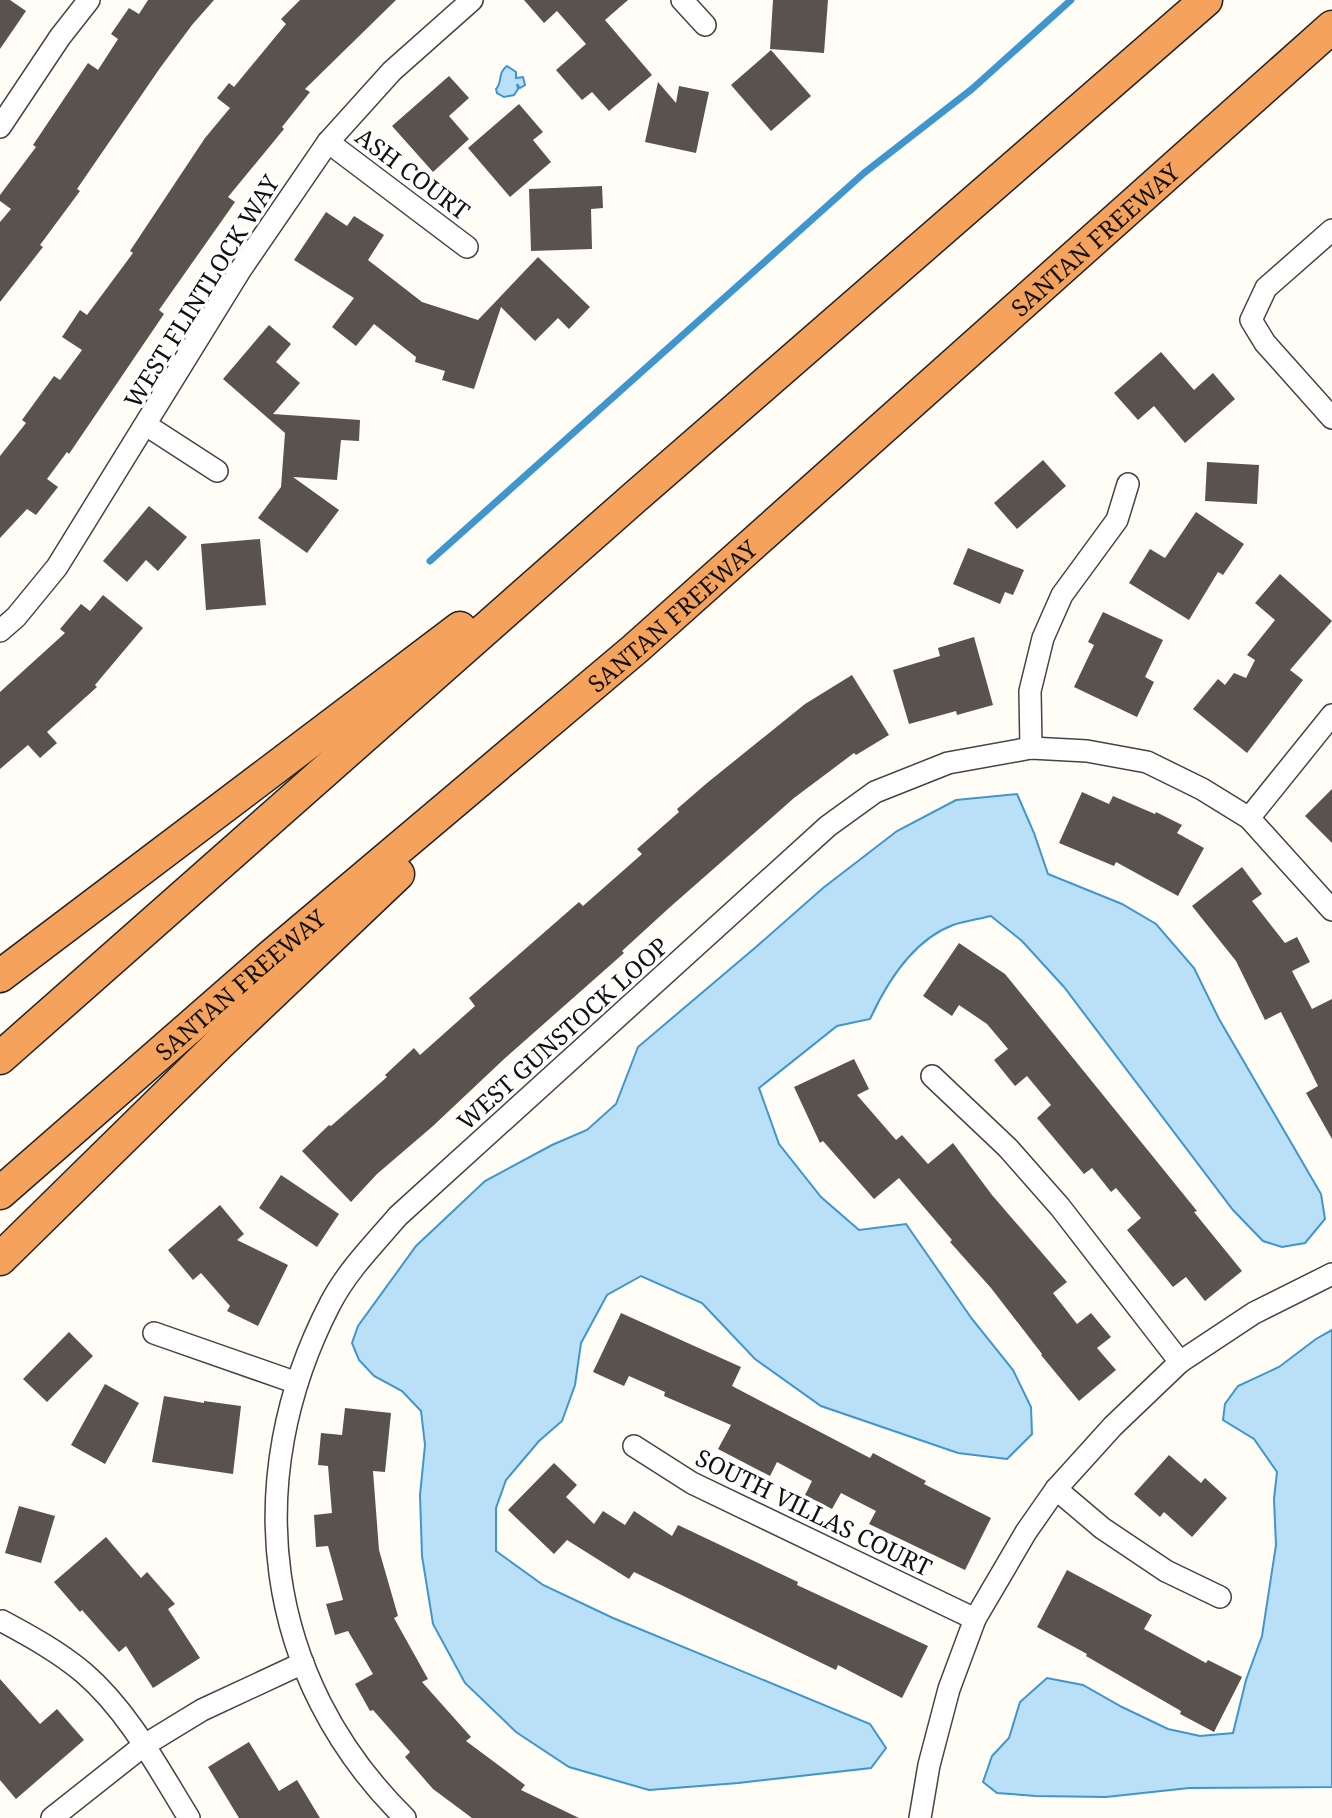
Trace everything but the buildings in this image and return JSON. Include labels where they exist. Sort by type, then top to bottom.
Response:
[{"type":"highway","points":[[0,1058],[635,497],[1206,0]]},
{"type":"highway","name":"SANTAN FREEWAY","points":[[0,1193],[270,957],[635,649],[1332,27]]},
{"type":"highway","points":[[0,976],[353,707],[635,497]]},
{"type":"highway","points":[[0,1259],[219,1044],[635,649]]},
{"type":"street","points":[[0,127],[60,37],[89,0]]},
{"type":"street","name":"WEST FLINTLOCK WAY","points":[[0,631],[16,617],[57,567],[241,270],[328,142],[392,71],[472,0]]},
{"type":"street","points":[[682,0],[705,25]]},
{"type":"street","name":"ASH COURT","points":[[328,142],[467,247]]},
{"type":"street","points":[[1332,230],[1266,288],[1251,320],[1265,343],[1332,418]]},
{"type":"street","points":[[146,425],[217,471]]},
{"type":"street","points":[[1031,748],[1030,691],[1043,638],[1062,594],[1117,520],[1128,485]]},
{"type":"street","points":[[1249,818],[1332,715]]},
{"type":"street","name":"WEST GUNSTOCK LOOP","points":[[405,1818],[379,1793],[321,1705],[303,1663],[283,1601],[275,1526],[279,1454],[297,1383],[330,1304],[357,1263],[398,1216],[828,826],[875,792],[948,763],[1031,748],[1087,751],[1147,762],[1202,789],[1249,818],[1332,910]]},
{"type":"street","points":[[932,1076],[1017,1157],[1060,1207],[1180,1362]]},
{"type":"street","points":[[920,1818],[929,1765],[949,1689],[975,1619],[1026,1532],[1056,1489],[1113,1426],[1180,1362],[1254,1313],[1332,1274]]},
{"type":"street","points":[[154,1333],[297,1383]]},
{"type":"street","name":"SOUTH VILLAS COURT","points":[[634,1446],[692,1483],[975,1619]]},
{"type":"street","points":[[1056,1489],[1102,1528],[1166,1571],[1220,1597]]},
{"type":"street","points":[[2,1621],[45,1644],[85,1674],[124,1718],[189,1818]]},
{"type":"street","points":[[52,1818],[143,1746],[202,1710],[303,1663]]},
{"type":"water","points":[[507,66],[516,72],[516,78],[523,77],[525,85],[520,88],[517,84],[518,89],[514,95],[504,97],[497,93],[496,89]]},
{"type":"water","points":[[1017,794],[1048,874],[1122,904],[1156,924],[1194,968],[1219,1019],[1321,1194],[1325,1219],[1305,1243],[1282,1247],[1263,1241],[1233,1210],[1064,987],[1022,941],[991,916],[953,925],[926,941],[893,977],[870,1019],[837,1026],[759,1088],[779,1144],[821,1197],[859,1230],[906,1224],[972,1319],[1013,1370],[1031,1407],[1032,1434],[1007,1459],[958,1453],[821,1406],[755,1359],[702,1303],[641,1276],[607,1295],[581,1343],[575,1385],[562,1421],[539,1441],[506,1480],[496,1508],[496,1551],[543,1585],[613,1618],[870,1724],[886,1748],[871,1768],[649,1790],[569,1767],[516,1732],[465,1683],[433,1624],[422,1556],[420,1495],[425,1445],[421,1411],[402,1391],[374,1376],[359,1360],[352,1343],[358,1326],[416,1246],[485,1181],[552,1145],[587,1130],[616,1104],[638,1047],[823,888],[897,831],[956,800]]},
{"type":"water","points":[[1332,1330],[1332,1787],[1189,1788],[1106,1797],[997,1793],[983,1782],[992,1756],[1009,1738],[1020,1702],[1047,1678],[1083,1685],[1168,1729],[1200,1736],[1233,1733],[1246,1680],[1262,1636],[1276,1545],[1274,1499],[1277,1472],[1254,1439],[1223,1420],[1225,1404],[1238,1386],[1279,1367]]},
{"type":"waterway","points":[[430,561],[864,173],[972,89],[1071,0]]}]
